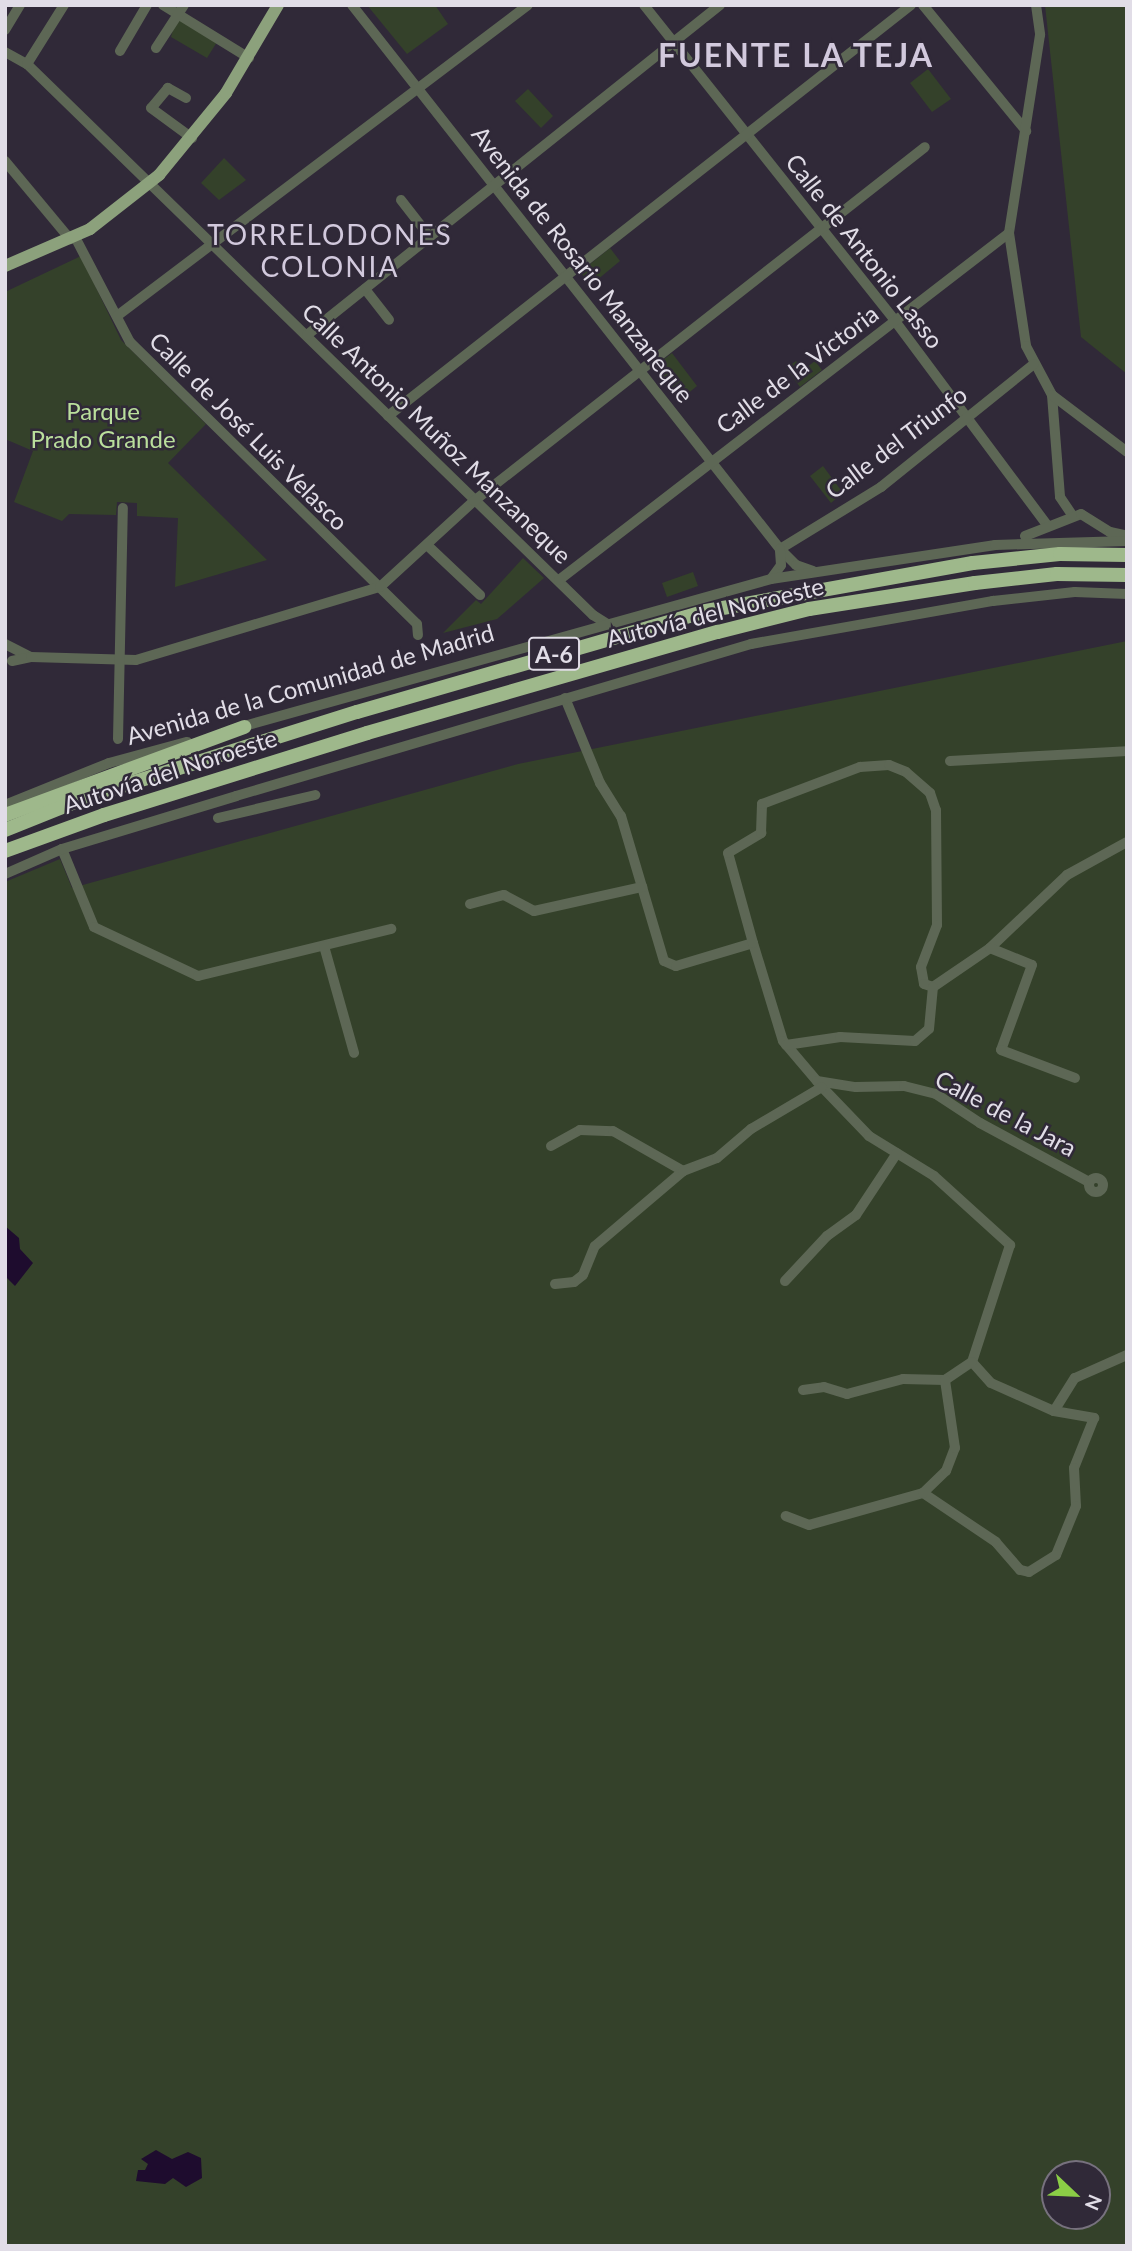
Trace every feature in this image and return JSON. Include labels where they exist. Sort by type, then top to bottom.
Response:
[{"type":"highway","name":"Autovía del Noroeste","points":[[5,830],[87,797],[357,712],[706,611],[799,591],[973,564],[1060,554],[1127,555]]},
{"type":"highway","name":"Autovía del Noroeste","points":[[5,851],[47,834],[354,737],[718,632],[809,609],[975,583],[1057,574],[1127,575]]},
{"type":"highway","points":[[5,815],[244,727]]},
{"type":"main road","points":[[5,266],[72,238],[150,184],[192,138],[249,58],[278,5]]},
{"type":"street","points":[[5,30],[20,5]]},
{"type":"street","points":[[27,64],[64,5]]},
{"type":"street","points":[[120,51],[146,5]]},
{"type":"street","points":[[163,5],[181,10],[249,58]]},
{"type":"street","name":"Avenida de Rosario Manzaneque","points":[[352,5],[780,549],[796,565],[813,571]]},
{"type":"street","points":[[117,316],[528,5]]},
{"type":"street","name":"Calle de Antonio Lasso","points":[[644,5],[895,321],[1048,526]]},
{"type":"street","points":[[307,335],[720,5]]},
{"type":"street","points":[[388,416],[911,5]]},
{"type":"street","points":[[923,5],[1026,131]]},
{"type":"street","points":[[1036,5],[1040,35],[1009,233],[1023,333],[1034,364],[1052,395],[1127,452]]},
{"type":"street","points":[[156,48],[181,10]]},
{"type":"street","name":"Calle Antonio Muñoz Manzaneque","points":[[5,52],[27,64],[474,501],[593,615],[606,623]]},
{"type":"street","points":[[186,98],[168,88],[151,108],[192,138]]},
{"type":"street","points":[[9,655],[119,662],[380,587],[474,501],[925,147]]},
{"type":"street","name":"Calle de José Luis Velasco","points":[[5,161],[72,238],[130,342],[417,624],[418,635]]},
{"type":"street","points":[[401,200],[429,236]]},
{"type":"street","name":"Calle de la Victoria","points":[[559,580],[711,460],[1009,233]]},
{"type":"street","points":[[365,289],[389,320]]},
{"type":"street","name":"Calle del Triunfo","points":[[780,549],[881,487],[1034,364]]},
{"type":"street","points":[[1052,395],[1060,497],[1073,515]]},
{"type":"street","points":[[118,739],[123,508]]},
{"type":"street","points":[[995,545],[1073,515],[1087,516],[1110,532],[1127,535]]},
{"type":"street","name":"Avenida de la Comunidad de Madrid","points":[[5,802],[109,762],[244,727],[606,623],[771,579],[995,545],[1127,541]]},
{"type":"street","points":[[427,545],[480,595]]},
{"type":"street","points":[[771,579],[781,565],[780,549]]},
{"type":"street","points":[[5,874],[62,849],[236,796],[565,698],[816,629],[993,601],[1075,592],[1127,594]]},
{"type":"street","points":[[565,698],[600,783],[621,816],[669,966],[752,943]]},
{"type":"street","points":[[950,761],[1127,751]]},
{"type":"street","points":[[803,1390],[824,1387],[847,1394],[903,1379],[946,1380],[972,1362],[1010,1245],[934,1176],[869,1136],[786,1045],[752,943],[728,853],[761,833],[762,804],[874,764],[890,765],[919,781],[930,793],[938,827],[937,925],[921,967],[924,984],[933,987]]},
{"type":"street","points":[[218,818],[315,795]]},
{"type":"street","points":[[236,796],[240,813]]},
{"type":"street","points":[[933,987],[990,948],[1067,875],[1127,842]]},
{"type":"street","points":[[62,849],[94,927],[198,976],[391,929]]},
{"type":"street","points":[[470,904],[504,895],[534,911],[642,887]]},
{"type":"street","points":[[324,946],[354,1053]]},
{"type":"street","points":[[990,948],[1032,965],[1000,1050],[1075,1078]]},
{"type":"street","points":[[786,1045],[840,1037],[915,1041],[929,1029],[933,987]]},
{"type":"street","points":[[555,1284],[574,1282],[583,1275],[595,1246],[683,1171],[717,1158],[751,1129],[819,1084]]},
{"type":"street","name":"Calle de la Jara","points":[[819,1084],[856,1087],[904,1086],[936,1094],[980,1123],[1090,1182]]},
{"type":"street","points":[[551,1146],[580,1130],[613,1131],[683,1171]]},
{"type":"street","points":[[785,1281],[827,1236],[856,1215],[897,1153]]},
{"type":"street","points":[[1054,1411],[1075,1378],[1127,1355]]},
{"type":"street","points":[[923,1493],[996,1542],[1020,1570],[1029,1572],[1056,1555],[1076,1506],[1074,1468],[1094,1418],[1054,1411],[991,1383],[972,1362]]},
{"type":"street","points":[[786,1516],[809,1525],[923,1493],[946,1471],[955,1448],[946,1380]]},
{"type":"green space","points":[[367,5],[435,5],[448,24],[407,54]]},
{"type":"green space","points":[[1045,5],[1127,5],[1127,374],[1081,337]]},
{"type":"green space","points":[[176,18],[217,42],[207,58],[171,37]]},
{"type":"green space","points":[[928,69],[951,99],[932,112],[910,83]]},
{"type":"green space","points":[[528,89],[553,116],[541,128],[515,101]]},
{"type":"green space","points":[[224,158],[246,180],[219,200],[201,183]]},
{"type":"green space","points":[[610,248],[620,261],[591,285],[580,272]]},
{"type":"green space","name":"Parque Prado Grande","points":[[81,256],[121,340],[206,424],[168,463],[267,560],[175,587],[178,518],[137,516],[137,503],[117,502],[116,515],[69,514],[62,521],[14,502],[33,451],[5,439],[5,292]]},
{"type":"green space","points":[[672,353],[697,386],[681,399],[655,366]]},
{"type":"green space","points":[[796,361],[803,370],[815,361],[822,370],[800,387],[786,368]]},
{"type":"green space","points":[[823,466],[843,493],[831,503],[810,476]]},
{"type":"green space","points":[[523,558],[544,578],[497,619],[443,633],[476,600],[481,604]]},
{"type":"green space","points":[[693,572],[698,586],[667,597],[662,583]]},
{"type":"green space","points":[[1127,641],[1127,2246],[5,2246],[5,882],[60,859],[72,888],[518,764]]},
{"type":"shaded area","points":[[5,1226],[19,1238],[20,1249],[33,1263],[15,1286],[5,1276]]},
{"type":"shaded area","points":[[156,2150],[172,2159],[188,2152],[201,2158],[202,2178],[186,2187],[173,2178],[165,2184],[136,2181],[138,2170],[145,2170],[148,2164],[141,2159]]},
{"type":"district","name":"FUENTE LA TEJA","points":[[796,55]]},
{"type":"district","name":"TORRELODONES COLONIA","points":[[330,250]]}]
